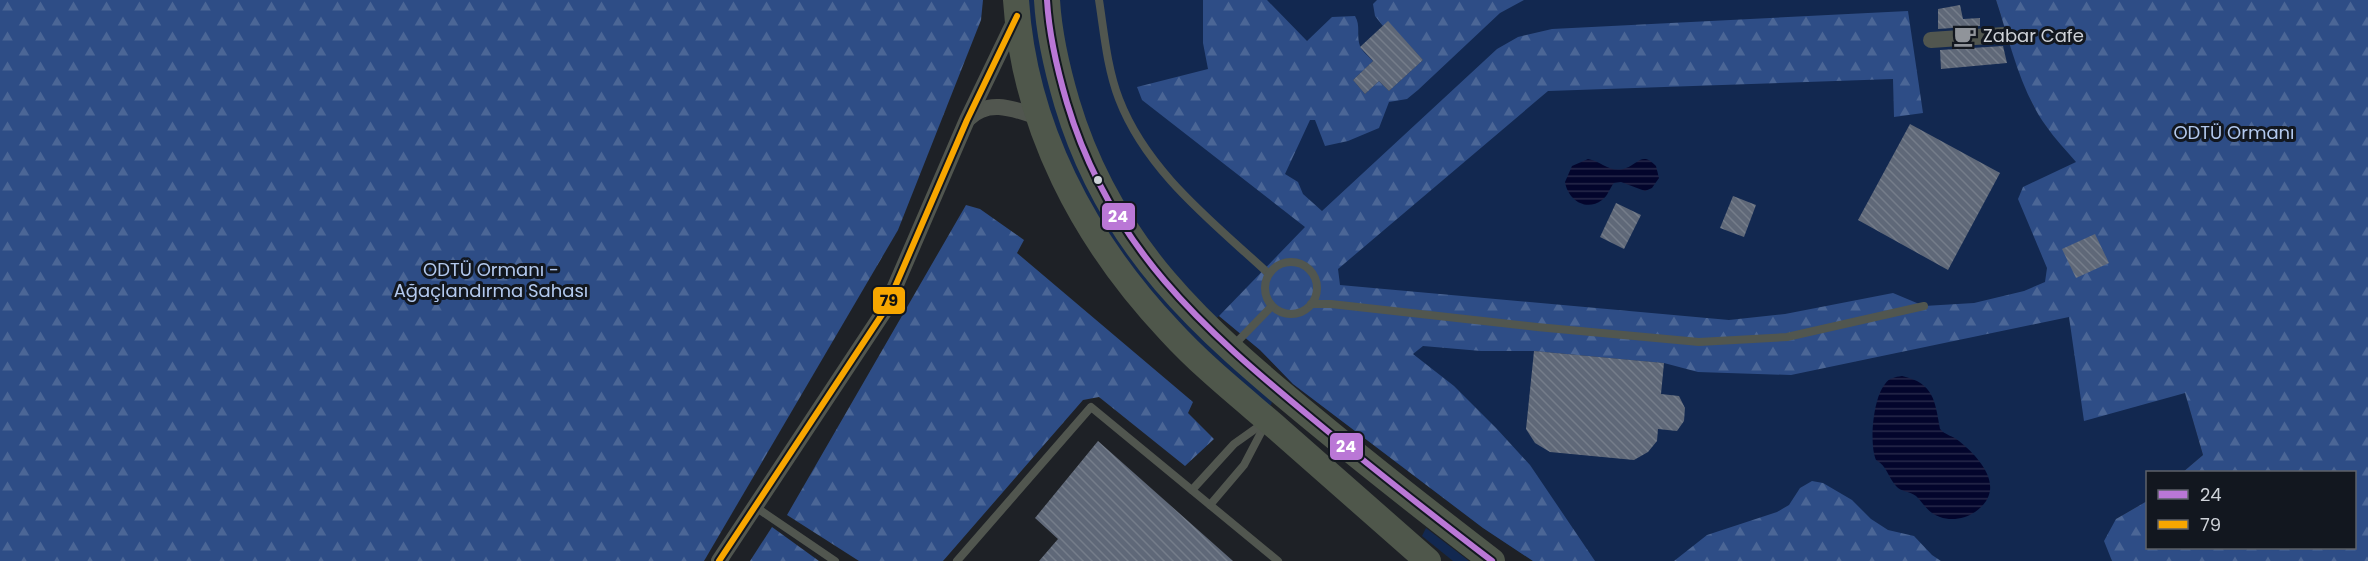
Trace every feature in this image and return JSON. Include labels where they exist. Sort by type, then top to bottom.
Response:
[{"type":"main road","points":[[1047,0],[1055,59],[1081,145],[1103,193],[1126,232],[1166,285],[1230,349],[1286,397],[1492,561]]},
{"type":"main road","points":[[1016,8],[1020,47],[1038,117],[1059,173],[1080,211],[1123,274],[1184,346],[1428,561]]},
{"type":"main road","points":[[1267,420],[1286,397]]},
{"type":"street","points":[[719,561],[885,310],[1016,8]]},
{"type":"street","points":[[1931,40],[2004,36]]},
{"type":"street","points":[[967,120],[975,112],[997,106],[1038,117]]},
{"type":"lane","points":[[1099,0],[1107,52],[1118,98],[1135,131],[1175,187],[1269,274]]},
{"type":"lane","points":[[1293,262],[1302,265],[1314,276],[1317,287],[1313,301],[1304,310],[1288,314],[1272,306],[1265,290],[1269,274],[1275,267],[1284,263],[1293,262]]},
{"type":"lane","points":[[1313,301],[1537,327],[1699,342],[1786,337],[1924,306]]},
{"type":"lane","points":[[1230,349],[1272,306]]},
{"type":"lane","points":[[957,561],[1091,407],[1278,561]]},
{"type":"lane","points":[[1192,490],[1234,444],[1267,420]]},
{"type":"lane","points":[[1210,505],[1244,465],[1267,420]]},
{"type":"lane","points":[[754,506],[835,561]]},
{"type":"shaded area","points":[[1028,0],[1040,0],[1072,144],[1272,402],[1271,405],[1267,405],[1166,313],[1088,208],[1040,92]]},
{"type":"shaded area","points":[[1047,0],[1996,0],[2019,72],[2033,105],[2046,126],[2077,162],[2152,278],[2203,455],[2184,471],[2146,471],[2146,502],[2116,519],[2112,561],[1533,561],[1483,528],[1293,384],[1260,350],[1219,316],[1206,327],[1111,207]]},
{"type":"shaded area","points":[[1588,159],[1611,168],[1621,169],[1647,159],[1656,166],[1659,178],[1652,188],[1645,191],[1621,182],[1614,183],[1602,200],[1590,205],[1584,204],[1574,199],[1565,182],[1572,166]]},
{"type":"shaded area","points":[[1902,376],[1913,379],[1927,388],[1934,402],[1940,429],[1967,448],[1987,474],[1990,484],[1989,494],[1985,503],[1975,512],[1953,519],[1936,515],[1929,511],[1916,496],[1898,488],[1883,465],[1876,460],[1873,433],[1878,400],[1887,382],[1892,378]]},
{"type":"shaded area","points":[[1426,528],[1469,561],[1453,561],[1422,536]]},
{"type":"green space","name":"ODTÜ Ormanı - Ağaçlandırma Sahası","points":[[0,0],[983,0],[981,20],[898,230],[704,561],[0,561]]},
{"type":"green space","name":"ODTÜ Ormanı","points":[[1203,0],[1267,0],[1307,41],[1332,17],[1355,16],[1358,23],[1360,46],[1373,61],[1353,80],[1365,94],[1379,81],[1389,91],[1423,60],[1388,22],[1383,26],[1375,16],[1373,4],[1377,0],[1524,0],[1500,13],[1407,99],[1389,102],[1379,128],[1348,141],[1325,146],[1315,120],[1310,120],[1285,174],[1298,182],[1303,194],[1322,211],[1497,49],[1518,37],[1552,29],[1908,11],[1923,113],[1894,117],[1893,79],[1548,91],[1338,269],[1340,285],[1729,320],[1785,314],[1893,293],[1924,306],[1974,303],[2024,291],[2045,282],[2047,268],[2018,199],[2023,187],[2076,162],[2046,126],[2029,97],[2016,65],[1996,0],[2368,0],[2368,561],[2112,561],[2104,541],[2116,519],[2146,502],[2146,549],[2356,549],[2356,471],[2184,471],[2203,455],[2185,393],[2084,421],[2069,317],[1791,375],[1698,372],[1664,363],[1534,351],[1481,351],[1423,346],[1413,354],[1454,386],[1530,465],[1595,561],[1533,561],[1483,528],[1293,384],[1260,350],[1219,316],[1305,227],[1142,100],[1137,87],[1208,69],[1203,43]]},
{"type":"green space","points":[[966,205],[980,209],[1024,240],[1017,253],[1193,402],[1188,413],[1214,439],[1185,466],[1099,397],[1083,400],[943,561],[859,561],[787,515]]},
{"type":"green space","points":[[1812,481],[1823,483],[1852,500],[1871,519],[1888,530],[1914,536],[1941,561],[1674,561],[1707,535],[1777,512],[1789,505],[1800,488]]},
{"type":"green space","points":[[772,527],[819,561],[750,561]]},
{"type":"building","points":[[1960,5],[1963,19],[1980,18],[1980,26],[1938,29],[1938,9]]},
{"type":"building","points":[[1388,21],[1423,60],[1389,91],[1379,81],[1365,94],[1353,80],[1373,61],[1360,47]]},
{"type":"building","points":[[2003,46],[2007,63],[1941,69],[1940,50]]},
{"type":"building","points":[[1910,124],[2000,173],[1948,270],[1858,220]]},
{"type":"building","points":[[1733,196],[1756,205],[1744,237],[1720,228]]},
{"type":"building","points":[[1616,203],[1641,215],[1624,249],[1600,237]]},
{"type":"building","points":[[2095,234],[2109,263],[2076,278],[2062,249]]},
{"type":"building","points":[[1534,351],[1664,363],[1661,394],[1679,396],[1685,408],[1684,421],[1677,431],[1658,429],[1657,441],[1648,452],[1634,460],[1550,452],[1535,443],[1526,429]]},
{"type":"building","points":[[1098,441],[1233,561],[1039,561],[1058,539],[1035,518]]},
{"type":"transit line","name":"24","points":[[1047,0],[1060,77],[1085,154],[1108,200],[1135,242],[1165,281],[1198,317],[1273,386],[1380,474],[1492,561]]},
{"type":"transit line","name":"79","points":[[719,561],[885,310],[967,120],[1017,16]]},
{"type":"place","name":"Zabar Cafe","points":[[1965,36]]}]
